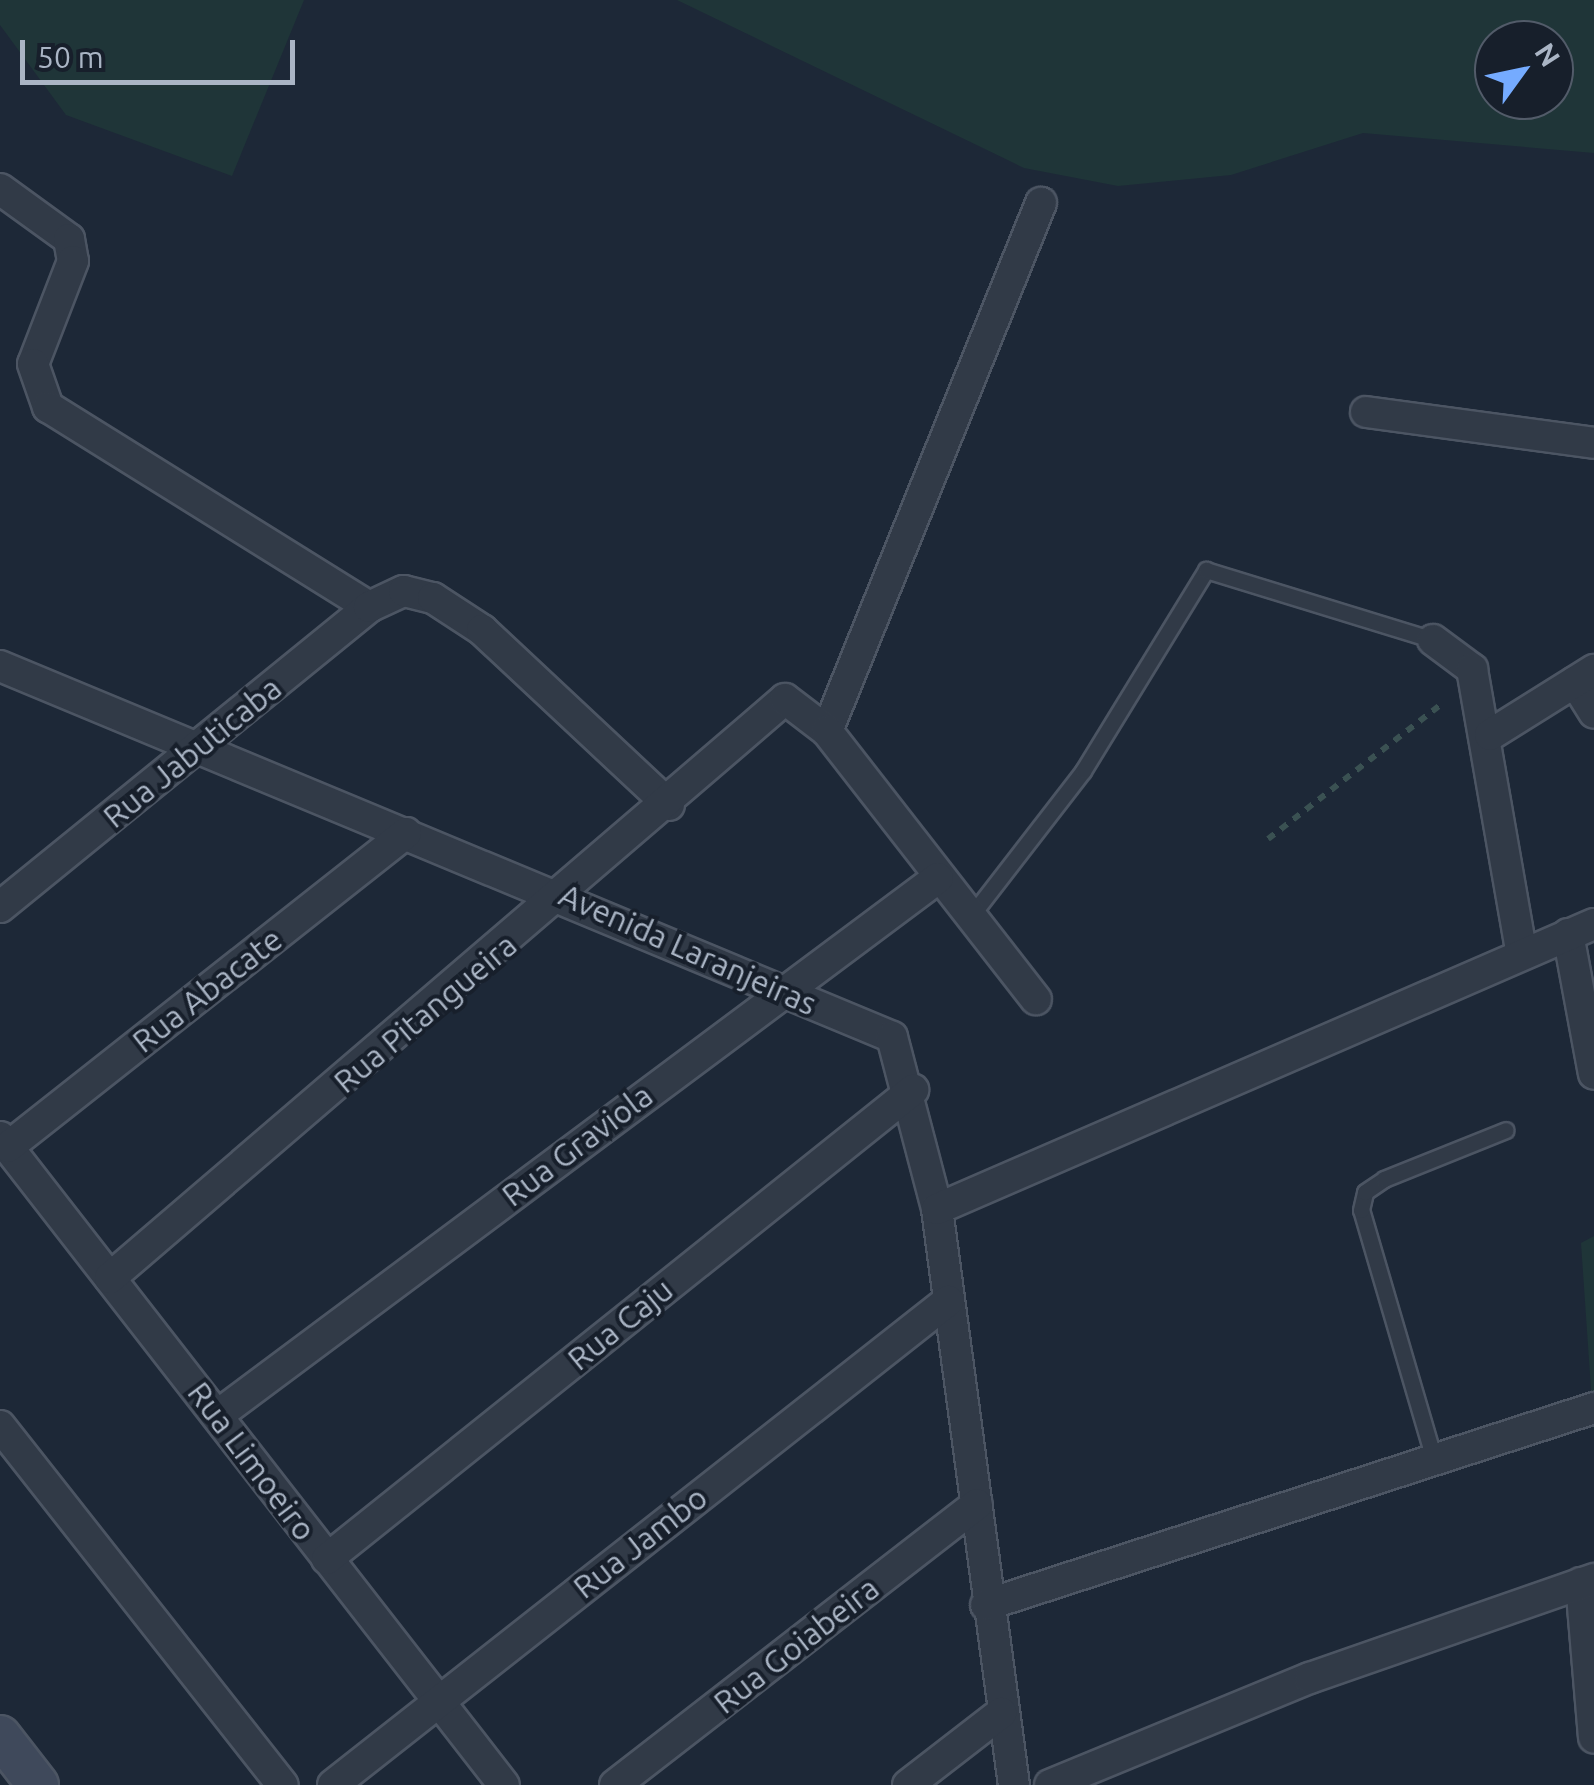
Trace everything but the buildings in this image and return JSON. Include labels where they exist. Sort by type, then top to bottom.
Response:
[{"type":"street","points":[[0,190],[68,238],[74,260],[32,364],[48,406],[376,602],[419,593],[452,608],[669,805]]},
{"type":"street","points":[[1036,999],[827,731],[1041,202]]},
{"type":"street","points":[[1366,412],[1594,443]]},
{"type":"street","name":"Rua Jabuticaba","points":[[0,907],[376,602]]},
{"type":"street","points":[[1433,640],[1472,669],[1490,735],[1521,949]]},
{"type":"street","name":"Avenida Laranjeiras","points":[[4,672],[566,894],[778,994],[884,1030],[913,1090],[937,1208],[977,1504],[986,1605],[1014,1785]]},
{"type":"street","points":[[1490,735],[1585,676],[1594,713]]},
{"type":"street","name":"Rua Pitangueira","points":[[110,1278],[566,894],[785,699],[827,731]]},
{"type":"street","name":"Rua Abacate","points":[[4,1142],[406,832]]},
{"type":"street","name":"Rua Graviola","points":[[218,1415],[938,878]]},
{"type":"street","points":[[937,1208],[1521,949],[1581,929],[1594,1074]]},
{"type":"street","name":"Rua Caju","points":[[327,1559],[913,1090]]},
{"type":"street","name":"Rua Limoeiro","points":[[4,1142],[504,1785]]},
{"type":"street","name":"Rua Jambo","points":[[333,1785],[948,1301]]},
{"type":"street","points":[[986,1605],[1594,1408]]},
{"type":"street","points":[[0,1426],[282,1785]]},
{"type":"street","name":"Rua Goiabeira","points":[[616,1785],[977,1504]]},
{"type":"street","points":[[1050,1785],[1588,1581],[1594,1737]]},
{"type":"street","points":[[908,1785],[1001,1713]]},
{"type":"street","points":[[0,1736],[38,1785]]},
{"type":"lane","points":[[971,916],[1082,772],[1206,570],[1433,640]]},
{"type":"lane","points":[[1434,1459],[1361,1210],[1365,1192],[1384,1180],[1506,1130]]},
{"type":"path","points":[[1268,839],[1428,723],[1472,669]]},
{"type":"green space","points":[[0,0],[304,0],[232,176],[66,115],[0,25]]},
{"type":"green space","points":[[677,0],[1594,0],[1594,153],[1363,133],[1231,175],[1118,186],[1024,168]]},
{"type":"green space","points":[[1594,1236],[1594,1433],[1581,1243]]}]
